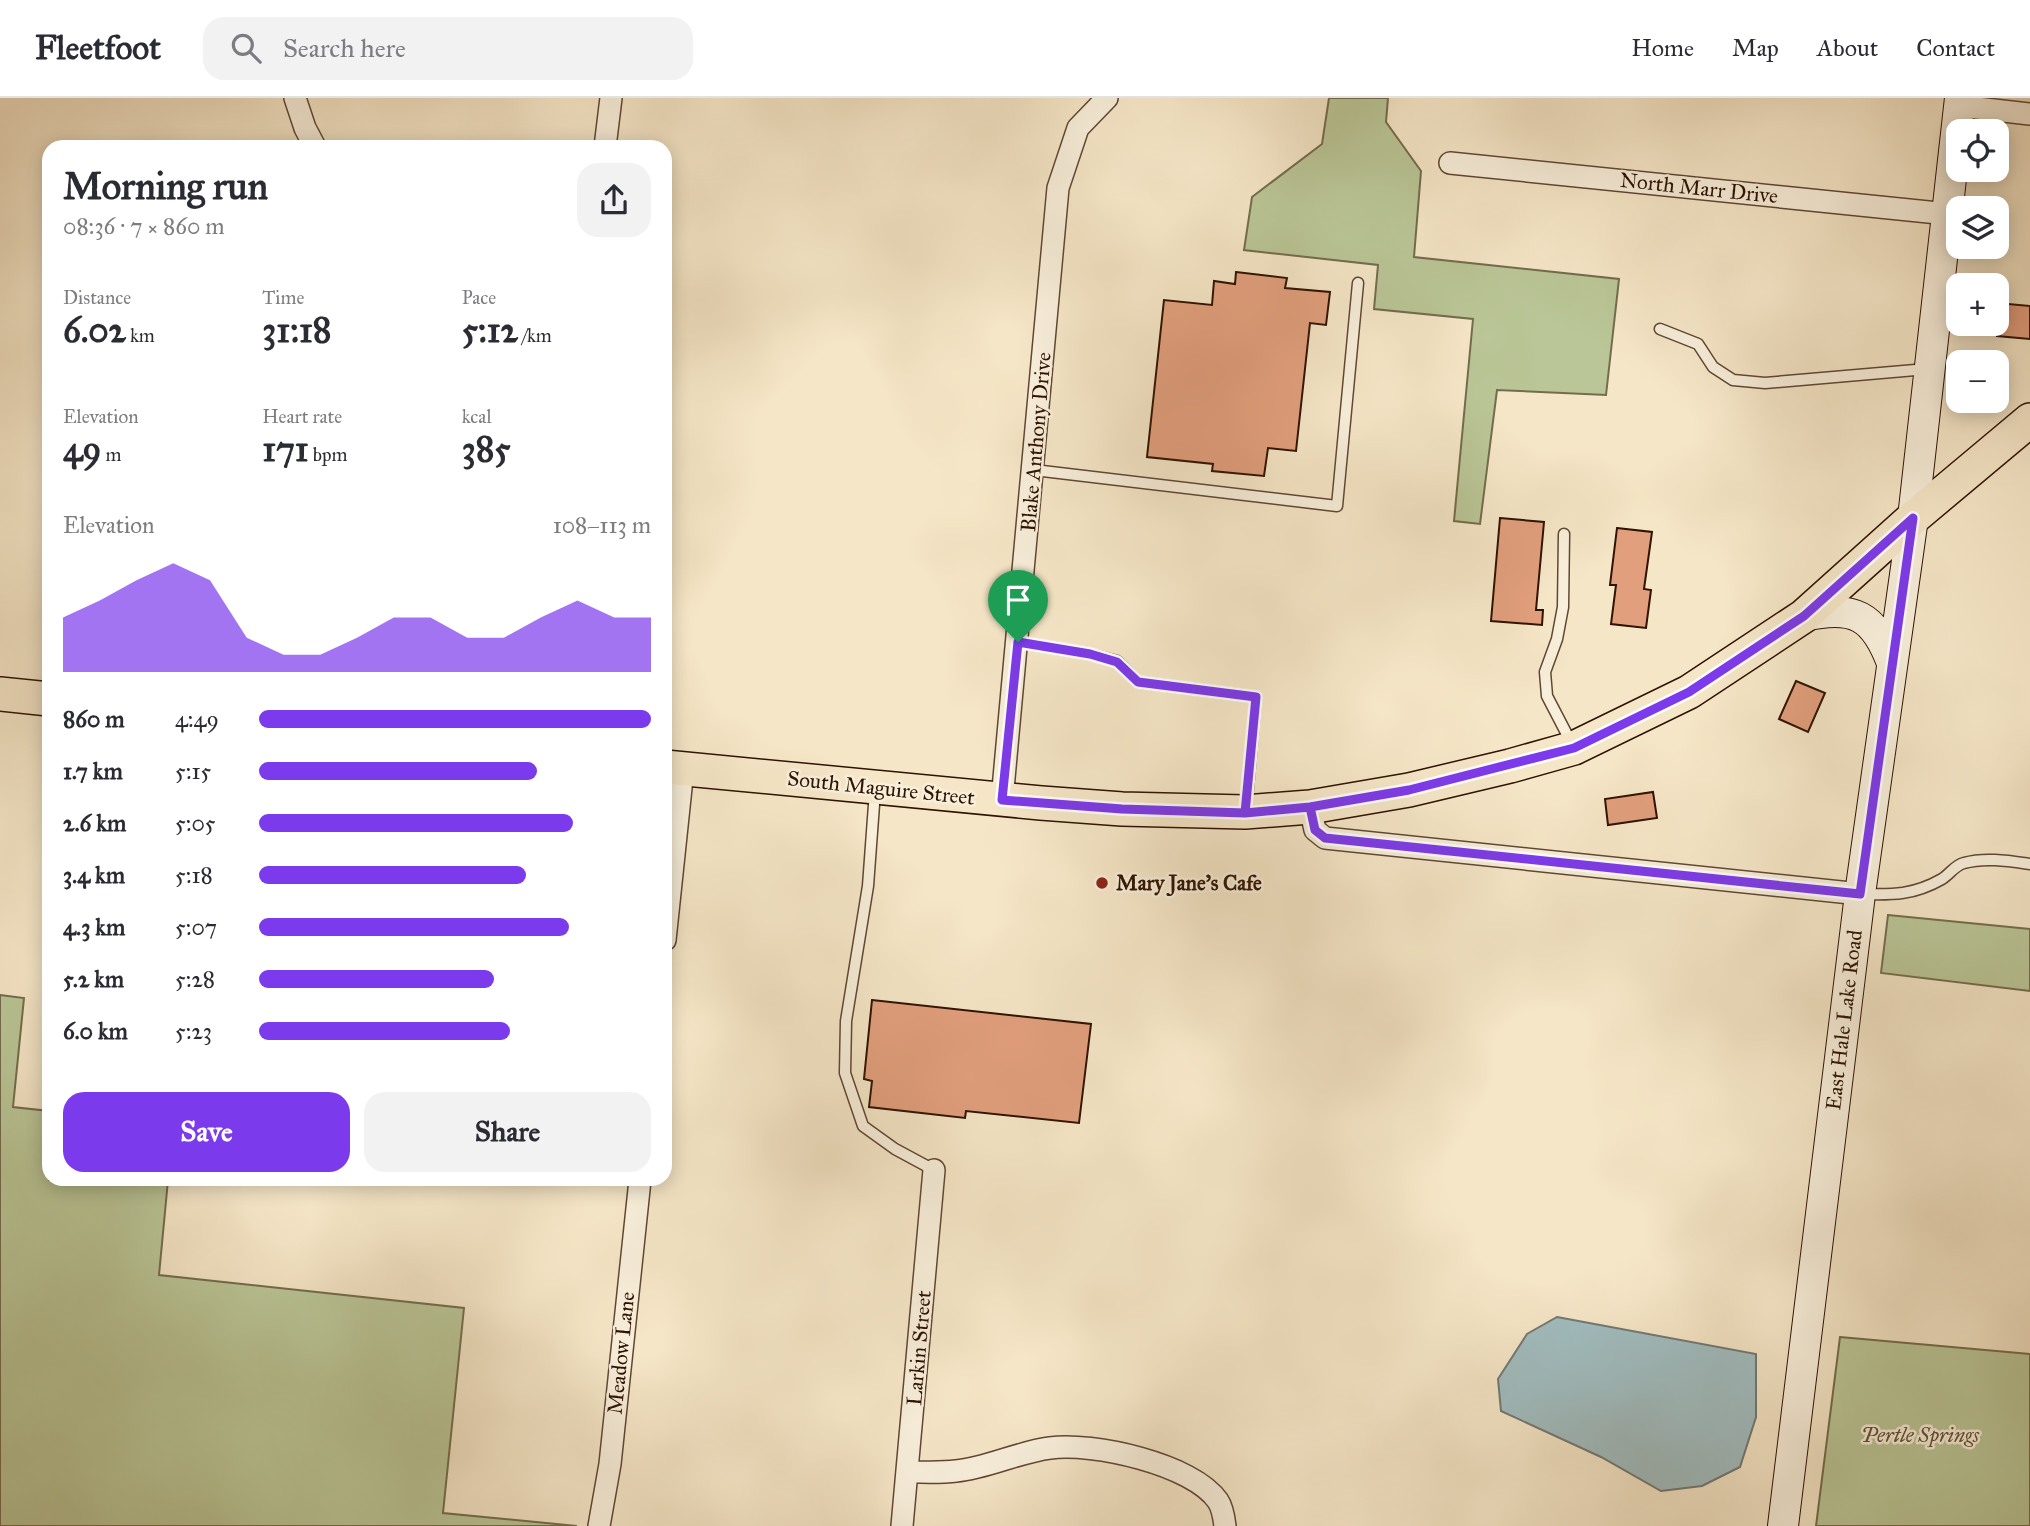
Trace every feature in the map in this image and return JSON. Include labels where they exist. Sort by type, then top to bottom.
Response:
[{"type":"main road","name":"East Hale Lake Road","points":[[1950,196],[1960,102]]},
{"type":"main road","name":"East Hale Lake Road","points":[[1783,1526],[1860,894],[1913,518],[1946,231]]},
{"type":"main road","name":"South Maguire Street","points":[[674,768],[1002,800],[1122,809],[1245,813],[1310,807],[1409,790],[1574,748],[1689,692],[1804,616],[1913,518],[2030,420]]},
{"type":"main road","points":[[1804,616],[1829,611],[1846,612],[1864,619],[1879,632],[1892,663]]},
{"type":"main road","points":[[0,694],[42,698]]},
{"type":"street","points":[[295,98],[312,140]]},
{"type":"street","points":[[606,140],[611,98]]},
{"type":"street","name":"Blake Anthony Drive","points":[[1002,800],[1058,187],[1077,128],[1107,98]]},
{"type":"street","points":[[1960,102],[2030,114]]},
{"type":"street","name":"North Marr Drive","points":[[1450,163],[1946,214]]},
{"type":"street","points":[[672,806],[674,768]]},
{"type":"street","points":[[1310,807],[1315,830],[1325,838],[1860,894]]},
{"type":"street","name":"Larkin Street","points":[[902,1526],[934,1170]]},
{"type":"street","name":"Meadow Lane","points":[[600,1526],[610,1464],[639,1186]]},
{"type":"street","points":[[908,1472],[957,1471],[1049,1448],[1084,1446],[1110,1450],[1183,1474],[1205,1487],[1219,1502],[1225,1526]]},
{"type":"lane","points":[[1034,470],[1337,506],[1357,283]]},
{"type":"lane","points":[[1660,329],[1698,344],[1713,367],[1733,380],[1765,383],[1930,369]]},
{"type":"lane","points":[[1564,534],[1563,607],[1557,639],[1545,671],[1547,696],[1574,748]]},
{"type":"lane","points":[[1018,642],[1090,654],[1117,662],[1138,682],[1256,697],[1245,813]]},
{"type":"lane","points":[[876,786],[868,886],[846,1021],[845,1073],[863,1126],[895,1149],[934,1170]]},
{"type":"lane","points":[[1860,894],[1899,896],[1924,888],[1945,877],[1960,864],[1980,860],[2030,864]]},
{"type":"green space","points":[[1329,98],[1388,98],[1386,122],[1421,171],[1414,257],[1619,279],[1606,395],[1497,390],[1480,524],[1454,521],[1473,319],[1374,309],[1378,265],[1244,250],[1252,197],[1322,144]]},
{"type":"green space","points":[[1888,915],[2030,929],[2030,991],[1881,973]]},
{"type":"green space","points":[[0,995],[24,998],[13,1107],[42,1110],[42,1186],[167,1186],[159,1275],[464,1308],[443,1513],[577,1526],[0,1526]]},
{"type":"green space","name":"Pertle Springs","points":[[1840,1337],[2030,1354],[2030,1526],[1816,1526]]},
{"type":"water","points":[[1557,1317],[1756,1354],[1756,1417],[1740,1467],[1702,1486],[1661,1491],[1601,1457],[1501,1411],[1498,1379],[1527,1334]]},
{"type":"building","points":[[1236,272],[1287,278],[1285,288],[1330,292],[1326,325],[1310,323],[1296,451],[1268,448],[1264,476],[1212,471],[1213,464],[1147,457],[1164,300],[1212,305],[1214,281],[1235,284]]},
{"type":"building","points":[[2009,304],[2030,306],[2030,339],[1997,336],[2009,336]]},
{"type":"building","points":[[1500,518],[1544,522],[1536,610],[1543,610],[1542,625],[1491,621]]},
{"type":"building","points":[[1617,528],[1652,532],[1644,589],[1651,590],[1646,628],[1611,624],[1616,585],[1610,585]]},
{"type":"building","points":[[1796,681],[1825,693],[1808,732],[1779,719]]},
{"type":"building","points":[[1653,792],[1657,818],[1608,825],[1605,799]]},
{"type":"building","points":[[872,1000],[1091,1024],[1079,1123],[966,1111],[965,1118],[869,1107],[872,1081],[864,1079]]},
{"type":"place","name":"Mary Jane's Cafe","points":[[1102,883]]},
{"type":"route","points":[[1018,642],[1002,800],[1122,809],[1245,813],[1310,807],[1409,790],[1574,748],[1689,692],[1804,616],[1913,518],[1860,894],[1325,838],[1315,830],[1310,807],[1245,813],[1256,697],[1138,682],[1117,662],[1090,654],[1018,642]]}]
